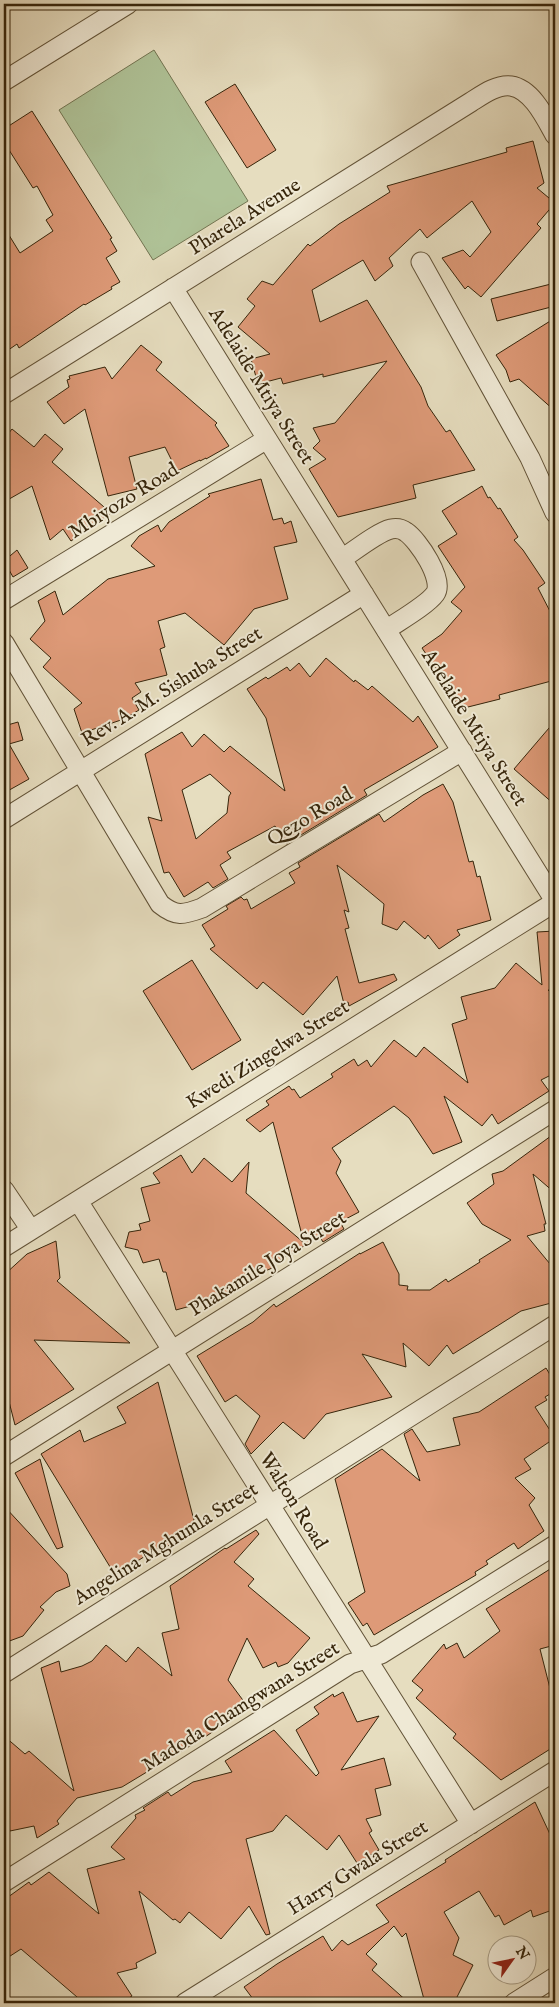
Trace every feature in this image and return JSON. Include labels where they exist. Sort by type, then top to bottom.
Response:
[{"type":"street","points":[[4,82],[128,4]]},
{"type":"street","name":"Pharela Avenue","points":[[4,394],[471,102],[495,89],[512,86],[532,99],[555,135]]},
{"type":"street","points":[[421,262],[530,458],[555,513]]},
{"type":"street","name":"Adelaide Mtiya Street","points":[[173,288],[555,901]]},
{"type":"street","name":"Mbiyozo Road","points":[[4,600],[267,439]]},
{"type":"street","points":[[342,558],[383,533],[391,529],[399,529],[406,532],[412,538],[431,565],[438,583],[437,592],[386,630]]},
{"type":"street","name":"Rev. A. M. Sishuba Street","points":[[4,819],[364,594]]},
{"type":"street","points":[[4,643],[81,770]]},
{"type":"street","name":"Qezo Road","points":[[81,770],[160,904],[169,911],[178,914],[202,908],[462,751]]},
{"type":"street","name":"Kwedi Zingelwa Street","points":[[4,1246],[555,901]]},
{"type":"street","name":"Phakamile Joya Street","points":[[4,1456],[555,1110]]},
{"type":"street","points":[[4,1190],[31,1230]]},
{"type":"street","name":"Walton Road","points":[[78,1201],[471,1824]]},
{"type":"street","name":"Angelina Mghumla Street","points":[[4,1673],[555,1325]]},
{"type":"street","name":"Madoda Chamgwana Street","points":[[4,1882],[350,1664],[381,1654],[555,1545]]},
{"type":"street","name":"Harry Gwala Street","points":[[185,2003],[555,1771]]},
{"type":"street","points":[[514,2003],[555,1977]]},
{"type":"green space","points":[[154,50],[248,201],[153,260],[59,110]]},
{"type":"building","points":[[235,84],[276,150],[247,168],[205,102]]},
{"type":"building","points":[[32,111],[112,238],[110,239],[117,251],[106,258],[120,282],[19,348],[17,344],[4,353],[4,227],[20,253],[53,231],[46,220],[53,215],[37,186],[33,188],[4,142],[4,129]]},
{"type":"building","points":[[533,141],[544,183],[537,188],[555,203],[537,224],[541,228],[481,297],[468,286],[465,289],[442,258],[463,250],[470,257],[491,232],[472,201],[427,238],[420,229],[389,258],[393,266],[375,281],[363,260],[312,290],[320,322],[367,300],[421,387],[428,406],[446,432],[450,430],[475,470],[413,485],[416,498],[338,517],[309,469],[326,459],[313,448],[320,441],[313,428],[335,423],[387,361],[323,377],[323,374],[283,384],[281,378],[258,384],[251,359],[270,354],[238,327],[255,306],[247,299],[262,281],[273,285],[308,244],[310,246],[339,224],[390,192],[387,186],[507,152],[506,148]]},
{"type":"building","points":[[555,283],[555,306],[497,321],[491,299]]},
{"type":"building","points":[[555,318],[555,411],[519,379],[510,382],[506,370],[496,355]]},
{"type":"building","points":[[141,345],[162,362],[156,370],[217,423],[215,425],[229,446],[206,459],[177,471],[165,447],[129,457],[137,489],[108,496],[85,409],[64,424],[47,402],[69,387],[67,380],[70,379],[69,376],[105,367],[112,379]]},
{"type":"building","points":[[12,429],[34,447],[45,434],[63,449],[52,462],[111,513],[71,541],[63,529],[50,540],[32,486],[4,502],[4,439]]},
{"type":"building","points":[[261,479],[273,520],[282,518],[284,524],[291,521],[297,542],[274,547],[288,599],[254,609],[224,645],[185,613],[158,621],[165,647],[160,649],[167,675],[135,683],[141,692],[132,698],[139,710],[124,719],[82,733],[74,709],[82,703],[43,667],[51,658],[30,639],[45,621],[38,601],[55,591],[63,615],[108,579],[155,566],[131,546],[139,536],[158,525],[161,532],[169,522],[210,496],[208,494]]},
{"type":"building","points":[[482,486],[488,498],[490,497],[498,509],[500,508],[518,537],[514,540],[545,583],[538,588],[555,621],[555,680],[499,695],[500,699],[460,709],[445,682],[422,648],[442,634],[462,611],[451,602],[465,587],[438,546],[457,534],[442,511]]},
{"type":"building","points":[[17,550],[28,568],[13,577],[4,561]]},
{"type":"building","points":[[326,658],[354,682],[355,680],[368,690],[372,686],[413,722],[418,716],[438,747],[364,790],[367,795],[286,844],[275,826],[227,852],[231,858],[220,865],[228,879],[213,888],[208,882],[184,897],[169,872],[164,873],[148,817],[162,821],[145,754],[182,732],[192,747],[204,734],[224,752],[230,746],[285,791],[266,718],[247,689],[287,667],[290,671],[299,663],[310,677]],"holes":[[[210,774],[231,793],[227,813],[196,839],[182,790]]]},
{"type":"building","points":[[555,721],[555,805],[514,769]]},
{"type":"building","points":[[18,722],[23,740],[9,744],[29,779],[4,793],[4,726]]},
{"type":"building","points":[[443,784],[453,802],[469,862],[473,861],[477,877],[480,876],[491,920],[457,930],[460,935],[439,949],[428,935],[425,939],[404,921],[397,930],[382,924],[384,904],[337,865],[349,912],[344,910],[349,928],[345,929],[359,983],[394,974],[397,980],[349,1006],[348,1002],[344,1004],[337,976],[303,1015],[263,982],[257,989],[210,949],[215,946],[202,925],[228,909],[226,906],[241,897],[244,900],[247,899],[251,909],[295,883],[289,873],[300,867],[298,863],[379,814],[384,822],[423,795]]},
{"type":"building","points":[[555,931],[555,990],[548,990],[555,997],[555,1073],[541,1080],[549,1091],[498,1124],[492,1114],[482,1126],[444,1096],[462,1142],[433,1154],[409,1118],[394,1106],[332,1148],[341,1161],[336,1173],[359,1212],[340,1222],[344,1229],[323,1242],[320,1237],[271,1265],[272,1268],[250,1278],[208,1306],[205,1302],[176,1310],[166,1272],[163,1272],[159,1259],[143,1263],[138,1250],[125,1247],[129,1232],[141,1230],[139,1224],[150,1221],[141,1188],[160,1183],[153,1173],[181,1155],[192,1173],[204,1158],[232,1182],[249,1162],[246,1193],[304,1243],[273,1122],[260,1132],[246,1120],[269,1105],[266,1101],[289,1086],[292,1090],[294,1089],[300,1098],[333,1077],[331,1074],[354,1059],[358,1066],[367,1060],[371,1067],[394,1040],[416,1057],[424,1047],[468,1083],[452,1024],[467,1019],[461,997],[495,988],[516,963],[542,985],[537,932]]},
{"type":"building","points":[[192,960],[241,1040],[192,1070],[143,991]]},
{"type":"building","points":[[555,1133],[555,1193],[533,1174],[546,1224],[544,1224],[545,1231],[527,1236],[555,1270],[555,1302],[521,1311],[453,1354],[447,1345],[429,1366],[403,1343],[406,1367],[362,1354],[392,1397],[326,1414],[304,1439],[283,1422],[251,1454],[245,1444],[260,1416],[236,1395],[225,1402],[197,1356],[253,1322],[274,1304],[276,1307],[360,1253],[383,1242],[399,1274],[399,1285],[408,1286],[407,1290],[430,1290],[446,1279],[448,1282],[511,1240],[482,1224],[467,1203],[494,1184],[492,1174],[503,1171]]},
{"type":"building","points":[[56,1241],[60,1278],[57,1281],[130,1343],[34,1340],[74,1389],[15,1425],[4,1382],[4,1275],[27,1254]]},
{"type":"building","points":[[546,1368],[555,1383],[555,1391],[545,1397],[547,1400],[535,1407],[555,1438],[524,1459],[531,1469],[515,1478],[535,1498],[529,1505],[544,1531],[518,1549],[514,1543],[486,1561],[488,1564],[475,1572],[476,1575],[374,1635],[367,1623],[363,1626],[348,1603],[365,1592],[335,1479],[382,1449],[420,1481],[404,1434],[412,1429],[427,1452],[460,1445],[453,1418],[479,1412]]},
{"type":"building","points":[[158,1382],[196,1528],[165,1548],[163,1545],[115,1575],[41,1454],[80,1430],[84,1442],[126,1423],[117,1407]]},
{"type":"building","points":[[40,1459],[63,1547],[57,1549],[15,1473]]},
{"type":"building","points":[[4,1506],[67,1574],[70,1586],[56,1592],[40,1607],[44,1610],[23,1636],[4,1643]]},
{"type":"building","points":[[256,1530],[259,1534],[234,1562],[254,1579],[248,1586],[310,1638],[288,1663],[278,1667],[276,1662],[263,1668],[247,1638],[228,1680],[248,1707],[208,1735],[122,1787],[77,1798],[57,1821],[59,1824],[37,1838],[34,1826],[10,1831],[6,1815],[9,1774],[4,1770],[4,1736],[25,1754],[29,1751],[74,1791],[41,1668],[59,1661],[61,1672],[82,1666],[92,1661],[106,1645],[126,1662],[138,1647],[172,1676],[162,1633],[179,1629],[170,1586],[225,1548]]},
{"type":"building","points":[[555,1566],[555,1645],[540,1649],[555,1708],[555,1746],[501,1780],[453,1738],[456,1734],[416,1698],[423,1690],[412,1681],[444,1644],[446,1649],[457,1643],[464,1658],[500,1631],[486,1609]]},
{"type":"building","points":[[343,1692],[357,1722],[379,1716],[341,1770],[384,1758],[391,1785],[375,1789],[381,1815],[366,1819],[372,1831],[369,1833],[379,1850],[357,1863],[339,1835],[327,1850],[286,1815],[273,1831],[246,1839],[270,1934],[266,1935],[249,1906],[221,1939],[189,1912],[180,1923],[175,1919],[173,1920],[139,1891],[156,1953],[136,1963],[137,1968],[117,1973],[132,1996],[121,2003],[84,2003],[21,1949],[4,1960],[4,1900],[29,1882],[31,1885],[49,1872],[99,1914],[87,1869],[125,1859],[111,1847],[136,1818],[135,1815],[145,1810],[143,1808],[168,1792],[171,1796],[193,1782],[232,1772],[225,1761],[274,1730],[316,1776],[319,1773],[296,1730],[319,1714],[314,1707],[333,1694],[334,1697]]},
{"type":"building","points":[[535,1802],[555,1845],[555,1909],[533,1917],[531,1910],[504,1925],[499,1915],[495,1917],[479,1891],[444,1912],[459,1938],[453,1955],[473,1965],[454,2003],[425,2003],[406,1933],[402,1937],[394,1926],[366,1954],[377,1964],[372,1970],[409,2003],[256,2003],[244,1987],[323,1936],[332,1951],[342,1940],[348,1945],[389,1922],[376,1905],[446,1862],[445,1860]]}]
